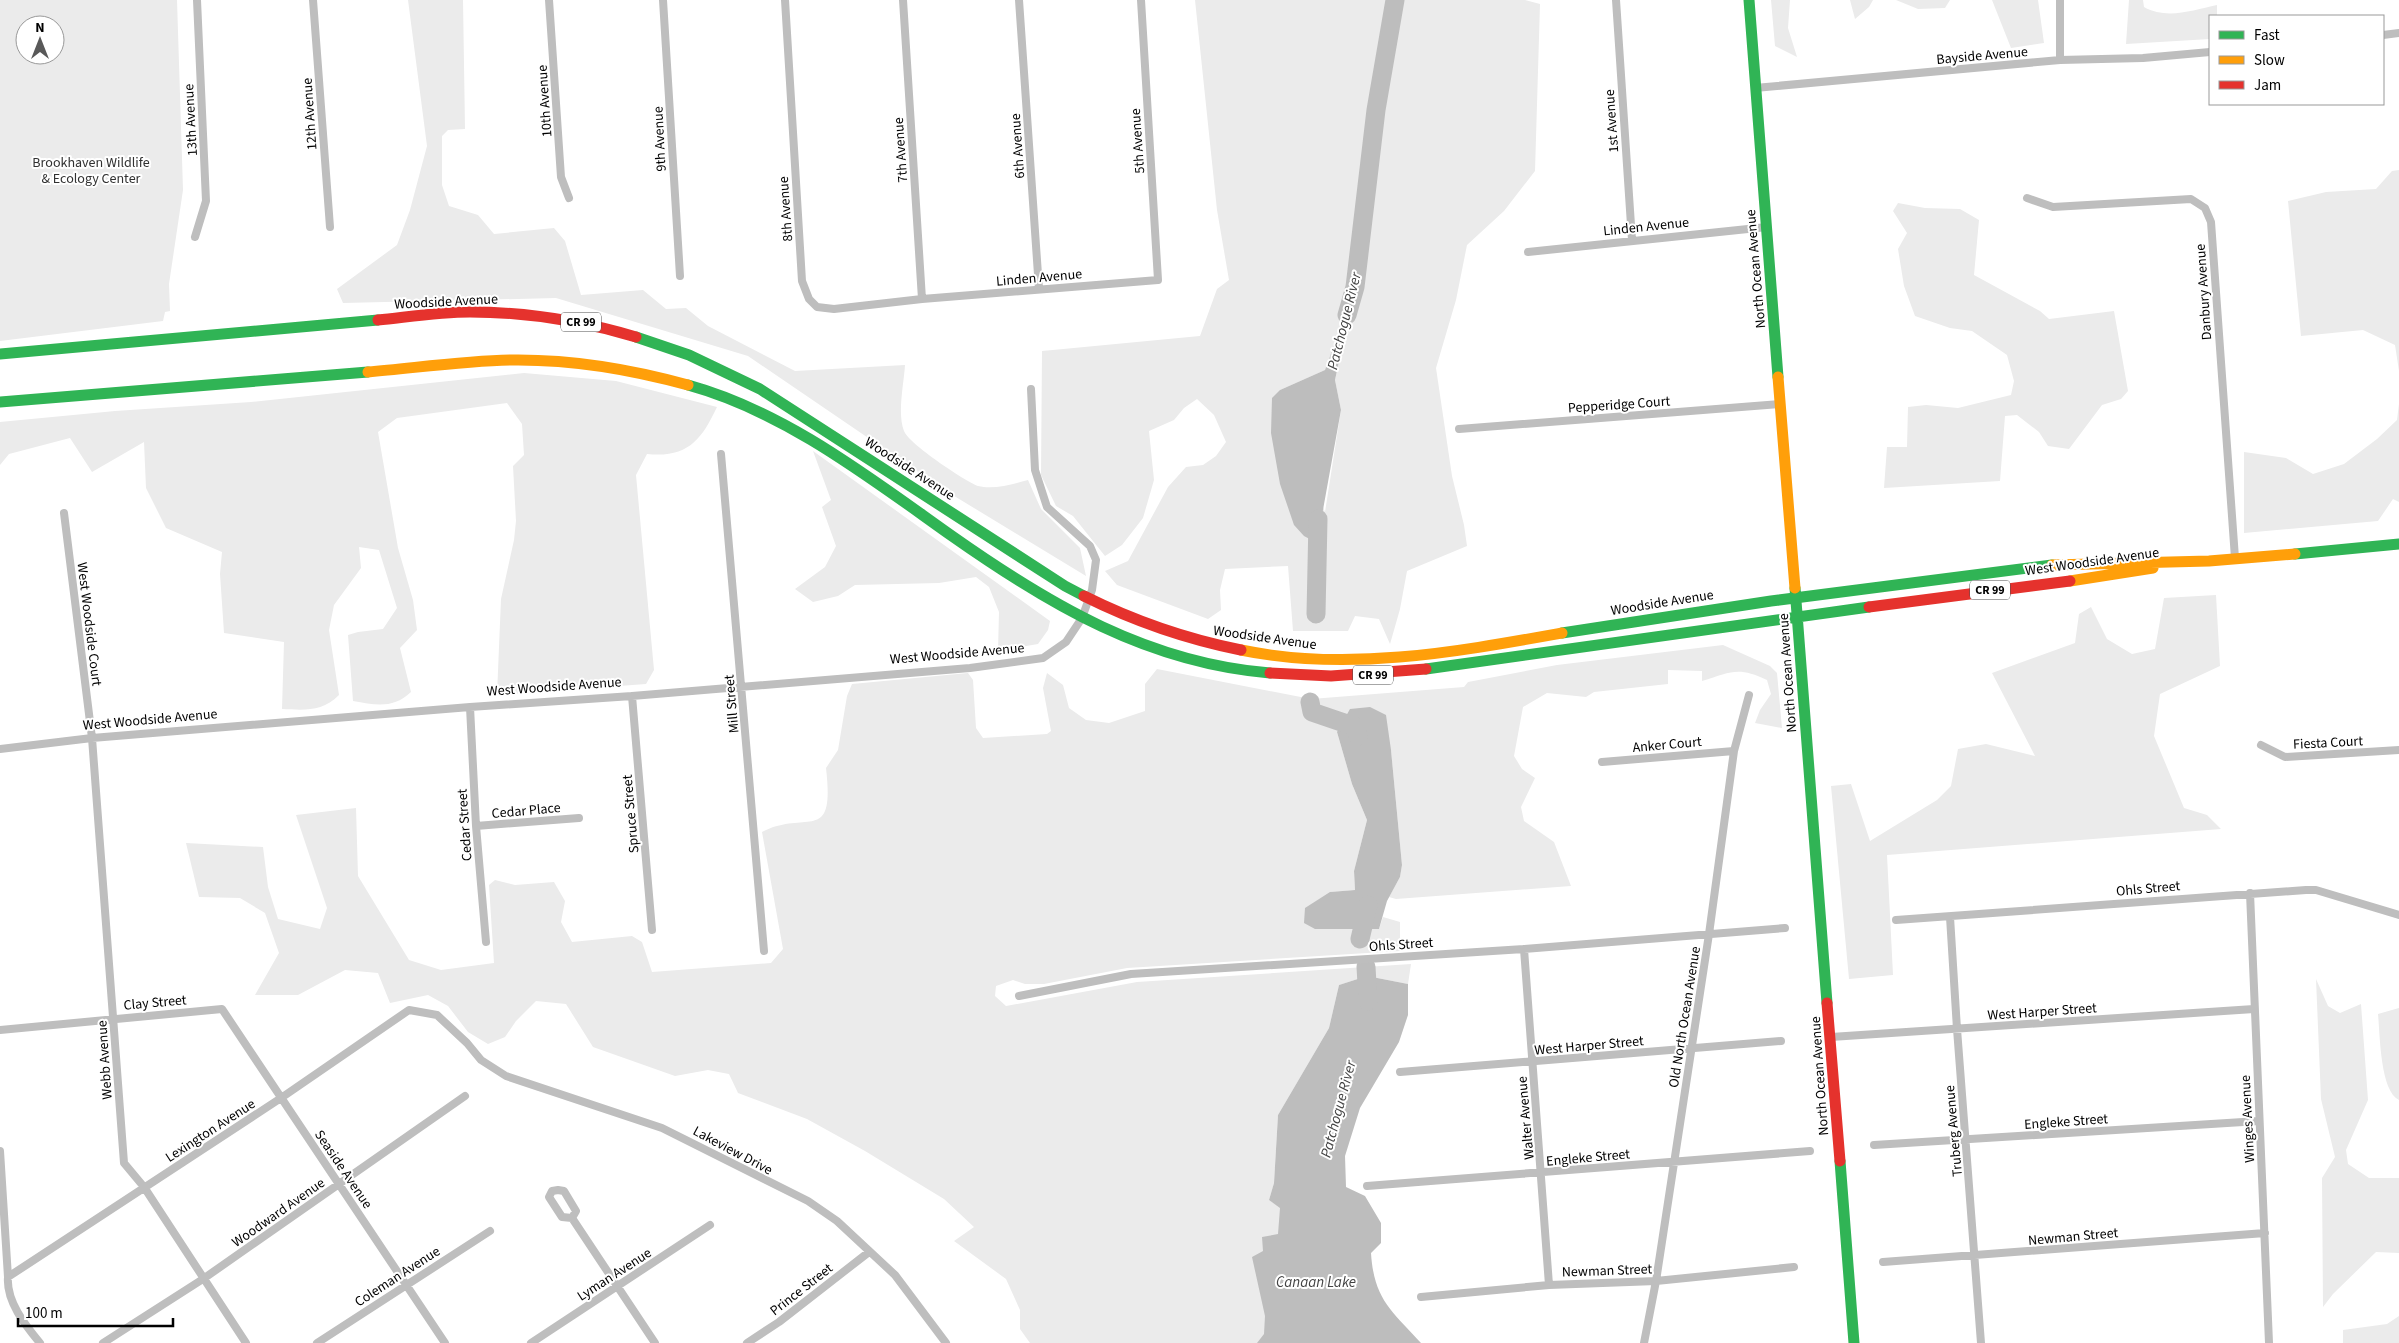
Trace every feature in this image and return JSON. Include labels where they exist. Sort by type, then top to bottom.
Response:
[{"type":"main road","name":"North Ocean Avenue","points":[[1748,0],[1854,1343]]},
{"type":"main road","name":"Woodside Avenue","points":[[0,354],[148,339],[468,312],[506,313],[583,322],[657,342],[718,367],[760,389],[1057,581],[1086,609],[1127,639],[1195,661],[1270,674],[1327,677],[1405,672],[1798,618]]},
{"type":"main road","name":"Woodside Avenue","points":[[0,402],[509,360],[546,360],[622,368],[693,386],[727,398],[797,431],[1005,571],[1086,609],[1201,642],[1276,656],[1332,660],[1388,659],[1445,652],[1629,622],[1796,598]]},
{"type":"main road","name":"West Woodside Avenue","points":[[1796,598],[2021,568],[2097,562],[2182,562],[2399,544]]},
{"type":"main road","name":"West Woodside Avenue","points":[[1798,618],[1986,591],[2099,578],[2182,562]]},
{"type":"street","name":"13th Avenue","points":[[195,237],[206,201],[197,0]]},
{"type":"street","name":"12th Avenue","points":[[314,0],[330,227]]},
{"type":"street","name":"10th Avenue","points":[[549,0],[561,177],[569,198]]},
{"type":"street","name":"9th Avenue","points":[[663,0],[680,276]]},
{"type":"street","name":"8th Avenue","points":[[785,0],[802,281],[809,299],[817,307],[834,309],[922,299]]},
{"type":"street","name":"7th Avenue","points":[[903,0],[922,299]]},
{"type":"street","name":"6th Avenue","points":[[1020,0],[1039,289]]},
{"type":"street","name":"5th Avenue","points":[[1141,0],[1158,280]]},
{"type":"street","name":"1st Avenue","points":[[1616,0],[1632,240]]},
{"type":"street","points":[[2060,0],[2060,60]]},
{"type":"street","points":[[2384,35],[2399,34]]},
{"type":"street","name":"Bayside Avenue","points":[[1756,88],[2060,60],[2143,58],[2209,52]]},
{"type":"street","name":"Danbury Avenue","points":[[2027,198],[2053,207],[2191,199],[2205,208],[2211,222],[2236,558]]},
{"type":"street","name":"Linden Avenue","points":[[1528,252],[1767,227]]},
{"type":"street","name":"Linden Avenue","points":[[922,299],[1158,280]]},
{"type":"street","points":[[1031,389],[1035,470],[1046,508],[1082,538],[1094,552],[1096,567],[1086,609]]},
{"type":"street","name":"Pepperidge Court","points":[[1459,429],[1781,404]]},
{"type":"street","name":"Mill Street","points":[[721,454],[764,952]]},
{"type":"street","name":"West Woodside Court","points":[[64,513],[92,738]]},
{"type":"street","name":"West Woodside Avenue","points":[[0,748],[92,738],[470,707],[632,696],[1034,661],[1044,658],[1060,648],[1072,636],[1086,609]]},
{"type":"street","name":"Old North Ocean Avenue","points":[[1644,1343],[1656,1281],[1709,934],[1734,751],[1749,695]]},
{"type":"street","name":"Spruce Street","points":[[632,696],[652,930]]},
{"type":"street","name":"Cedar Street","points":[[470,707],[476,826],[486,942]]},
{"type":"street","name":"Webb Avenue","points":[[92,738],[124,1163],[144,1187],[246,1343]]},
{"type":"street","name":"Fiesta Court","points":[[2261,745],[2284,757],[2399,750]]},
{"type":"street","name":"Anker Court","points":[[1602,762],[1734,751]]},
{"type":"street","name":"Cedar Place","points":[[476,826],[578,818]]},
{"type":"street","name":"Ohls Street","points":[[1896,920],[2250,893],[2316,890],[2399,916]]},
{"type":"street","name":"Winges Avenue","points":[[2250,893],[2269,1343]]},
{"type":"street","name":"Truberg Avenue","points":[[1950,917],[1981,1343]]},
{"type":"street","name":"Ohls Street","points":[[1019,996],[1131,974],[1524,948],[1785,928]]},
{"type":"street","name":"Walter Avenue","points":[[1524,948],[1549,1285]]},
{"type":"street","name":"Clay Street","points":[[0,1030],[222,1009]]},
{"type":"street","name":"Seaside Avenue","points":[[222,1009],[445,1343]]},
{"type":"street","name":"West Harper Street","points":[[1831,1037],[2254,1009]]},
{"type":"street","name":"Lexington Avenue","points":[[8,1277],[281,1098],[409,1010],[437,1015]]},
{"type":"street","name":"Lakeview Drive","points":[[437,1015],[468,1043],[481,1060],[506,1076],[662,1128],[808,1201],[837,1221],[895,1275],[946,1343]]},
{"type":"street","name":"West Harper Street","points":[[1400,1072],[1690,1050],[1781,1041]]},
{"type":"street","name":"Woodward Avenue","points":[[103,1343],[203,1278],[465,1096]]},
{"type":"street","name":"Engleke Street","points":[[1874,1145],[2260,1120]]},
{"type":"street","name":"Engleke Street","points":[[1367,1186],[1542,1174],[1810,1150]]},
{"type":"street","points":[[0,1151],[8,1277],[7,1289],[24,1325],[40,1343]]},
{"type":"street","points":[[572,1218],[655,1343]]},
{"type":"street","name":"Lyman Avenue","points":[[531,1343],[710,1225]]},
{"type":"street","name":"Coleman Avenue","points":[[317,1343],[490,1231]]},
{"type":"street","name":"Newman Street","points":[[1883,1262],[1974,1257],[2265,1234]]},
{"type":"street","name":"Prince Street","points":[[747,1343],[779,1322],[869,1252]]},
{"type":"street","name":"Newman Street","points":[[1421,1297],[1549,1285],[1656,1281],[1794,1267]]},
{"type":"green space","name":"Brookhaven Wildlife & Ecology Center","points":[[0,0],[177,0],[183,190],[169,284],[170,311],[165,312],[163,321],[0,341]]},
{"type":"green space","points":[[408,0],[463,0],[465,129],[448,130],[442,136],[442,185],[449,206],[478,215],[494,234],[554,228],[565,241],[581,295],[643,290],[666,309],[686,308],[708,326],[795,371],[905,365],[901,416],[904,431],[908,437],[938,462],[978,486],[997,487],[1028,480],[1041,509],[1080,548],[1086,576],[946,491],[748,356],[556,298],[343,303],[337,289],[397,245],[410,210],[427,146]]},
{"type":"green space","points":[[1195,0],[1525,0],[1540,4],[1535,171],[1504,211],[1467,245],[1456,300],[1436,368],[1452,476],[1467,546],[1407,571],[1400,609],[1390,644],[1379,619],[1355,616],[1348,631],[1293,631],[1288,566],[1225,569],[1220,590],[1221,610],[1208,619],[1117,585],[1105,571],[1128,561],[1168,487],[1186,467],[1203,465],[1216,456],[1226,442],[1214,415],[1197,399],[1184,408],[1174,420],[1149,431],[1154,480],[1143,518],[1122,545],[1105,556],[1073,516],[1056,506],[1041,475],[1042,351],[1200,336],[1217,289],[1229,280],[1217,210]],"holes":[[[1353,296],[1335,380],[1341,410],[1325,512],[1280,390],[1325,370]]]},
{"type":"green space","points":[[1771,0],[1790,0],[1788,28],[1797,57],[1775,46]]},
{"type":"green space","points":[[1850,0],[1873,0],[1869,7],[1855,19]]},
{"type":"green space","points":[[1896,0],[1950,0],[1945,8],[1918,9]]},
{"type":"green space","points":[[1992,0],[2038,0],[2044,43],[2011,48]]},
{"type":"green space","points":[[2129,0],[2143,0],[2144,7],[2162,13],[2180,13],[2217,5],[2217,15],[2209,15],[2209,39],[2126,44]]},
{"type":"green space","points":[[2399,170],[2399,371],[2395,345],[2363,330],[2301,336],[2288,201],[2326,192],[2376,189],[2392,171]]},
{"type":"green space","points":[[1898,203],[1925,208],[1960,209],[1979,220],[1974,275],[2040,311],[2049,319],[2114,311],[2128,391],[2121,399],[2102,405],[2069,449],[2048,446],[2039,432],[2017,415],[2005,416],[2000,481],[1884,488],[1887,447],[1907,447],[1908,407],[1926,405],[1958,408],[2011,395],[2014,381],[2007,355],[1972,331],[1950,328],[1915,316],[1904,286],[1898,249],[1907,233],[1893,211]]},
{"type":"green space","points":[[524,373],[616,381],[717,407],[705,429],[691,445],[673,453],[661,455],[647,454],[636,475],[654,670],[646,684],[497,695],[501,599],[514,540],[516,521],[513,466],[524,455],[522,424],[507,403],[397,418],[378,432],[398,548],[413,600],[417,630],[400,648],[411,692],[398,701],[384,704],[353,701],[348,635],[383,629],[397,608],[379,550],[359,547],[361,568],[334,605],[329,630],[339,695],[333,701],[313,709],[282,709],[284,642],[224,633],[220,574],[222,552],[166,528],[146,488],[144,442],[92,472],[70,438],[9,454],[0,465],[0,422],[115,411],[251,402]]},
{"type":"green space","points":[[2399,404],[2399,502],[2393,499],[2378,521],[2244,533],[2244,452],[2286,458],[2313,474],[2344,464],[2377,439],[2397,420]]},
{"type":"green space","points":[[813,451],[1050,621],[1048,630],[1038,644],[998,651],[999,612],[989,587],[976,577],[939,583],[855,585],[838,596],[813,602],[795,589],[825,567],[836,546],[822,507],[831,500]]},
{"type":"green space","points":[[2216,595],[2220,666],[2160,694],[2154,736],[2184,808],[2207,815],[2221,829],[1887,855],[1893,975],[1849,979],[1831,786],[1851,784],[1870,841],[1937,800],[1951,786],[1958,749],[1986,744],[2035,756],[1992,673],[2075,643],[2079,614],[2091,607],[2107,639],[2132,654],[2155,649],[2164,598]]},
{"type":"green space","points":[[1723,645],[1770,666],[1777,673],[1782,728],[1755,723],[1760,710],[1771,694],[1767,680],[1741,672],[1728,673],[1702,681],[1702,671],[1668,670],[1668,684],[1594,692],[1586,697],[1547,693],[1523,707],[1514,756],[1522,769],[1535,778],[1521,807],[1524,821],[1554,842],[1571,886],[1396,899],[1389,897],[1400,877],[1402,865],[1391,750],[1337,732],[1352,784],[1367,820],[1354,871],[1355,890],[1330,892],[1379,929],[1383,917],[1400,922],[1400,951],[1127,968],[1044,984],[1025,984],[1013,980],[996,986],[995,996],[1006,1006],[1137,982],[1411,964],[1408,984],[1367,976],[1339,985],[1329,1028],[1278,1115],[1274,1183],[1269,1200],[1280,1207],[1295,1343],[1030,1343],[1020,1329],[1020,1310],[1006,1279],[954,1241],[974,1227],[944,1199],[865,1151],[807,1119],[738,1093],[729,1074],[708,1070],[675,1076],[593,1047],[566,1004],[536,1001],[516,1021],[505,1037],[488,1044],[468,1032],[448,1006],[428,995],[390,1003],[378,973],[345,970],[298,995],[255,995],[279,953],[265,913],[240,898],[199,897],[186,843],[263,847],[268,887],[278,919],[320,929],[327,908],[296,815],[356,808],[358,876],[409,960],[441,970],[494,963],[489,885],[495,880],[515,885],[554,882],[565,901],[561,922],[572,942],[632,936],[642,942],[652,972],[771,963],[783,949],[762,832],[792,823],[814,821],[822,816],[826,808],[828,792],[826,768],[838,750],[847,696],[852,684],[968,673],[973,680],[976,728],[983,738],[1047,734],[1051,731],[1043,688],[1047,673],[1063,685],[1069,708],[1086,720],[1109,723],[1145,711],[1145,684],[1157,669],[1311,699],[1464,687],[1468,682],[1557,665]]},
{"type":"green space","points":[[2316,979],[2328,1006],[2340,1013],[2361,1004],[2368,1100],[2346,1150],[2348,1164],[2369,1178],[2399,1178],[2399,1253],[2376,1252],[2333,1294],[2323,1307],[2322,1178],[2335,1157],[2321,1099]]},
{"type":"green space","points":[[2399,1008],[2399,1100],[2393,1095],[2388,1086],[2385,1074],[2378,1014]]},
{"type":"green space","points":[[2399,1316],[2399,1343],[2343,1343],[2343,1330],[2387,1324]]},
{"type":"water","points":[[1354,291],[1335,380],[1341,410],[1317,543],[1304,536],[1294,525],[1280,484],[1271,433],[1272,398],[1280,390],[1325,370]]},
{"type":"water","points":[[1370,707],[1386,715],[1402,865],[1400,877],[1387,901],[1379,929],[1315,929],[1304,923],[1305,908],[1330,892],[1355,890],[1354,871],[1367,820],[1352,784],[1337,732],[1350,709]]},
{"type":"water","name":"Canaan Lake","points":[[1367,976],[1408,984],[1408,1015],[1399,1042],[1360,1108],[1345,1156],[1346,1187],[1365,1196],[1381,1223],[1381,1243],[1371,1253],[1380,1294],[1393,1313],[1421,1343],[1257,1343],[1264,1334],[1265,1316],[1252,1257],[1263,1251],[1262,1237],[1278,1234],[1280,1208],[1269,1200],[1274,1183],[1278,1115],[1329,1028],[1339,985]]},
{"type":"waterway","name":"Patchogue River","points":[[1347,315],[1355,287],[1376,110],[1395,0]]},
{"type":"waterway","name":"Patchogue River","points":[[1316,614],[1318,519]]},
{"type":"waterway","name":"Patchogue River","points":[[1310,702],[1312,712],[1356,727],[1358,736]]},
{"type":"waterway","name":"Patchogue River","points":[[1360,939],[1368,905]]},
{"type":"waterway","name":"Patchogue River","points":[[1366,967],[1368,1001]]},
{"type":"traffic: fast","points":[[1749,0],[1778,377]]},
{"type":"traffic: fast","points":[[0,354],[378,320]]},
{"type":"traffic: fast","points":[[636,337],[689,355],[760,389],[1065,586],[1084,596]]},
{"type":"traffic: fast","points":[[0,402],[368,372]]},
{"type":"traffic: fast","points":[[688,385],[724,397],[793,429],[858,470],[1026,585],[1102,627],[1183,657],[1225,667],[1270,673]]},
{"type":"traffic: fast","points":[[2295,554],[2399,544]]},
{"type":"traffic: fast","points":[[1562,633],[1771,601],[2052,565]]},
{"type":"traffic: fast","points":[[1795,588],[1827,1003]]},
{"type":"traffic: fast","points":[[1426,669],[1869,607]]},
{"type":"traffic: fast","points":[[1840,1161],[1854,1343]]},
{"type":"traffic: slow","points":[[368,372],[475,362],[532,360],[600,366],[688,385]]},
{"type":"traffic: slow","points":[[1778,377],[1795,588]]},
{"type":"traffic: slow","points":[[2052,565],[2209,561],[2295,554]]},
{"type":"traffic: slow","points":[[2070,581],[2153,568]]},
{"type":"traffic: slow","points":[[1241,650],[1321,659],[1402,657],[1442,653],[1562,633]]},
{"type":"traffic: jam","points":[[378,320],[458,312],[491,312],[554,318],[636,337]]},
{"type":"traffic: jam","points":[[1869,607],[2070,581]]},
{"type":"traffic: jam","points":[[1084,596],[1161,628],[1241,650]]},
{"type":"traffic: jam","points":[[1270,673],[1331,676],[1426,669]]},
{"type":"traffic: jam","points":[[1827,1003],[1840,1161]]}]
